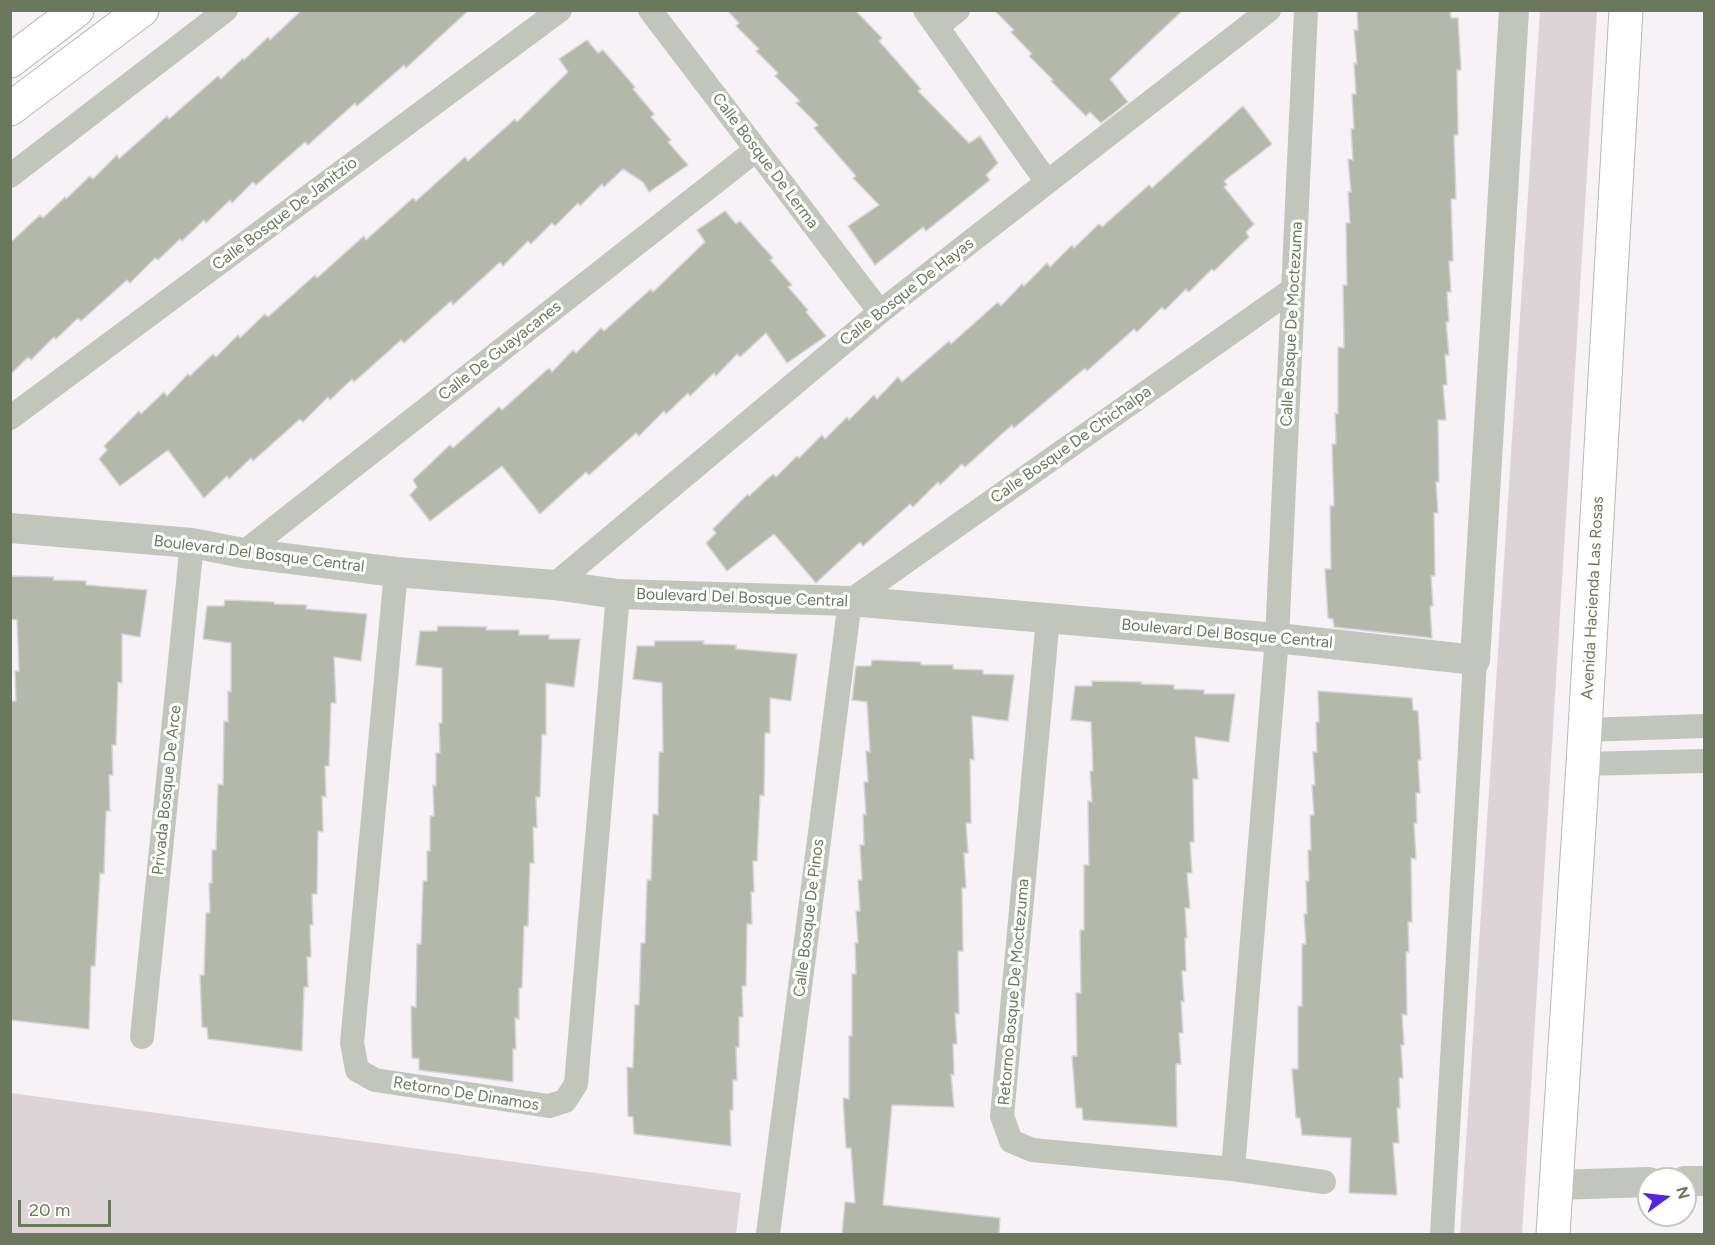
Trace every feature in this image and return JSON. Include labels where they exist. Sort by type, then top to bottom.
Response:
[{"type":"main road","points":[[10,61],[77,10]]},
{"type":"main road","points":[[10,109],[142,10]]},
{"type":"main road","name":"Avenida Hacienda Las Rosas","points":[[1553,1234],[1583,764],[1626,10]]},
{"type":"street","points":[[10,176],[226,10]]},
{"type":"street","name":"Calle Bosque De Janitzio","points":[[10,418],[560,10]]},
{"type":"street","name":"Calle Bosque De Lerma","points":[[650,10],[880,312]]},
{"type":"street","points":[[958,10],[931,18],[1047,182]]},
{"type":"street","name":"Calle Bosque De Hayas","points":[[554,585],[880,312],[1269,10]]},
{"type":"street","name":"Calle Bosque De Moctezuma","points":[[1276,638],[1306,10]]},
{"type":"street","points":[[1442,1234],[1514,10]]},
{"type":"street","name":"Calle De Guayacanes","points":[[243,553],[756,150]]},
{"type":"street","name":"Calle Bosque De Chichalpa","points":[[850,601],[1293,289]]},
{"type":"street","name":"Boulevard Del Bosque Central","points":[[10,528],[192,543],[243,553],[396,572],[554,585],[618,594],[850,601],[1276,638],[1475,660]]},
{"type":"street","name":"Privada Bosque De Arce","points":[[142,1037],[192,543]]},
{"type":"street","name":"Retorno De Dinamos","points":[[396,572],[352,1043],[357,1070],[375,1080],[549,1106],[565,1101],[576,1084],[618,594]]},
{"type":"street","name":"Calle Bosque De Pinos","points":[[768,1234],[850,601]]},
{"type":"street","name":"Retorno Bosque De Moctezuma","points":[[1048,618],[1002,1116],[1011,1141],[1032,1150],[1233,1169],[1324,1182]]},
{"type":"street","points":[[1233,1169],[1276,638]]},
{"type":"street","points":[[1585,730],[1704,726]]},
{"type":"street","points":[[1583,764],[1704,761]]},
{"type":"street","points":[[1556,1185],[1637,1182]]},
{"type":"shaded area","points":[[1540,11],[1597,11],[1522,1234],[1460,1234]]},
{"type":"shaded area","points":[[11,1093],[741,1193],[736,1234],[11,1234]]},
{"type":"building","points":[[302,10],[469,10],[406,68],[404,65],[357,106],[355,103],[308,145],[305,142],[256,185],[253,182],[232,203],[230,200],[206,223],[204,220],[158,260],[155,258],[130,283],[127,280],[81,321],[78,318],[56,339],[54,337],[31,360],[28,357],[10,375],[10,243],[40,215],[43,218],[90,176],[93,179],[117,155],[119,159],[167,116],[169,119],[218,76],[221,79],[268,37],[270,40]]},
{"type":"building","points":[[727,10],[855,10],[882,38],[879,41],[921,89],[918,91],[969,143],[980,136],[998,163],[986,175],[990,180],[926,231],[923,227],[875,265],[848,226],[879,205],[853,178],[856,176],[814,128],[818,125],[796,103],[800,101],[775,76],[778,73],[756,51],[759,49],[736,26],[739,23]]},
{"type":"building","points":[[994,10],[1183,10],[1110,79],[1128,102],[1101,123],[1090,112],[1086,116],[1051,81],[1053,80],[1029,56],[1032,54],[1011,32],[1014,30]]},
{"type":"building","points":[[1357,10],[1450,10],[1451,18],[1458,18],[1461,70],[1457,70],[1458,135],[1454,135],[1456,199],[1451,199],[1453,261],[1449,261],[1451,292],[1447,292],[1449,322],[1446,322],[1449,355],[1445,355],[1447,385],[1443,385],[1446,420],[1438,420],[1439,482],[1436,482],[1438,513],[1434,513],[1435,576],[1431,576],[1433,606],[1430,606],[1432,638],[1334,627],[1333,619],[1328,618],[1325,569],[1331,569],[1330,506],[1334,506],[1332,444],[1336,444],[1335,413],[1338,414],[1338,347],[1344,348],[1343,285],[1347,285],[1346,223],[1350,223],[1348,192],[1351,192],[1348,159],[1353,160],[1351,129],[1354,129],[1352,94],[1356,94],[1354,63],[1357,64],[1354,30],[1358,30]]},
{"type":"building","points":[[587,40],[598,53],[603,50],[635,87],[633,89],[654,114],[651,117],[688,165],[649,192],[643,182],[623,169],[604,187],[602,184],[580,206],[578,203],[555,226],[552,223],[531,244],[528,241],[503,266],[500,262],[453,305],[451,301],[404,343],[401,340],[354,382],[352,379],[330,400],[328,397],[303,422],[300,419],[253,461],[251,458],[229,479],[227,476],[204,498],[168,450],[120,486],[99,459],[107,450],[104,446],[139,411],[141,414],[164,392],[167,396],[188,374],[190,376],[213,354],[216,357],[238,335],[240,338],[265,314],[268,317],[364,236],[366,240],[413,198],[416,201],[465,157],[468,161],[515,119],[517,122],[568,72],[559,59]]},
{"type":"building","points":[[1243,106],[1272,144],[1224,181],[1227,185],[1224,187],[1254,224],[1246,232],[1249,237],[1214,271],[1212,269],[1189,292],[1186,289],[1165,310],[1162,307],[1137,332],[1134,329],[1087,371],[1085,368],[1014,428],[1012,425],[965,467],[962,464],[940,485],[938,482],[913,507],[910,504],[863,546],[860,542],[816,583],[774,534],[727,571],[706,543],[716,533],[713,529],[748,494],[749,496],[773,474],[776,477],[822,435],[825,439],[847,417],[849,420],[874,395],[877,399],[898,377],[902,382],[949,341],[951,344],[998,302],[1001,306],[1047,263],[1050,267],[1072,245],[1074,248],[1099,224],[1102,227],[1149,185],[1152,188]]},
{"type":"building","points":[[725,211],[736,224],[740,221],[773,258],[770,260],[792,285],[788,287],[826,336],[787,363],[766,333],[740,357],[737,354],[716,376],[714,373],[690,396],[688,393],[666,414],[664,411],[639,436],[636,433],[589,475],[586,472],[540,514],[502,466],[430,521],[410,495],[417,487],[413,480],[450,445],[453,448],[499,407],[502,410],[549,368],[552,372],[573,350],[576,353],[601,328],[604,331],[651,289],[653,292],[705,242],[697,230]]},
{"type":"building","points":[[10,576],[54,577],[53,580],[86,581],[86,585],[147,590],[140,637],[122,634],[122,683],[118,682],[116,745],[112,745],[113,775],[109,775],[110,811],[106,811],[104,874],[100,873],[95,966],[91,966],[89,1029],[10,1020],[11,701],[16,701],[15,671],[19,671],[17,620],[10,619]]},
{"type":"building","points":[[225,600],[307,605],[306,609],[367,614],[361,661],[334,657],[336,703],[331,703],[329,766],[325,766],[326,797],[322,796],[323,832],[318,831],[317,894],[312,894],[311,957],[307,957],[308,987],[304,987],[302,1051],[208,1039],[207,1028],[202,1027],[200,975],[204,975],[206,913],[210,913],[209,883],[212,883],[212,850],[216,850],[218,784],[223,785],[224,721],[228,722],[228,691],[231,692],[231,643],[203,639],[207,606],[224,606]]},
{"type":"building","points":[[438,626],[487,627],[486,630],[519,630],[519,635],[549,635],[549,639],[580,639],[574,687],[546,683],[546,735],[542,734],[540,797],[536,797],[537,828],[533,827],[534,863],[530,863],[528,926],[524,926],[519,1019],[515,1018],[516,1049],[513,1049],[513,1082],[419,1070],[419,1059],[412,1058],[411,1006],[416,1007],[417,944],[421,944],[423,881],[427,881],[430,816],[434,816],[433,785],[436,786],[436,753],[440,753],[439,723],[442,723],[442,668],[416,665],[420,631],[437,631]]},
{"type":"building","points":[[655,641],[704,641],[703,644],[736,645],[736,649],[797,654],[791,701],[770,698],[770,733],[765,733],[764,796],[760,795],[757,861],[753,861],[752,924],[747,924],[746,986],[742,986],[743,1017],[739,1017],[739,1047],[736,1047],[737,1080],[733,1080],[733,1110],[730,1110],[731,1146],[634,1134],[633,1117],[628,1116],[627,1067],[633,1068],[635,1005],[639,1005],[641,943],[645,943],[647,880],[651,880],[653,814],[658,815],[659,752],[663,752],[662,683],[633,679],[637,646],[654,646]]},
{"type":"building","points":[[872,660],[921,662],[921,665],[953,665],[953,669],[983,670],[983,674],[1014,675],[1008,721],[972,716],[974,760],[970,759],[971,823],[966,823],[968,853],[964,853],[966,888],[962,888],[963,951],[958,951],[959,1014],[955,1013],[957,1044],[953,1044],[954,1075],[951,1074],[954,1107],[892,1105],[883,1205],[1000,1218],[999,1234],[842,1234],[845,1202],[855,1203],[851,1148],[846,1148],[843,1098],[849,1099],[852,974],[856,974],[855,943],[858,943],[856,911],[860,911],[858,880],[862,880],[860,845],[864,845],[863,814],[866,815],[864,782],[868,782],[866,751],[870,752],[867,702],[852,700],[856,666],[871,666]]},
{"type":"building","points":[[1092,681],[1142,682],[1141,684],[1174,685],[1174,689],[1204,690],[1204,694],[1235,694],[1229,742],[1195,737],[1198,779],[1193,779],[1194,842],[1190,842],[1192,873],[1187,873],[1190,908],[1185,908],[1186,971],[1182,971],[1184,1002],[1181,1001],[1183,1033],[1179,1033],[1181,1064],[1176,1064],[1177,1127],[1083,1120],[1082,1108],[1076,1108],[1072,1056],[1077,1056],[1076,993],[1081,993],[1080,930],[1084,930],[1084,865],[1089,865],[1088,801],[1092,802],[1090,771],[1093,771],[1091,722],[1071,720],[1075,686],[1092,686]]},
{"type":"building","points":[[1318,691],[1412,698],[1413,710],[1418,711],[1421,760],[1418,760],[1420,793],[1416,793],[1417,823],[1414,823],[1416,859],[1411,858],[1412,922],[1408,922],[1409,952],[1406,952],[1407,1015],[1402,1014],[1403,1078],[1399,1078],[1400,1108],[1397,1108],[1399,1143],[1393,1143],[1397,1195],[1349,1193],[1351,1138],[1302,1135],[1300,1118],[1296,1118],[1292,1069],[1298,1069],[1298,1006],[1302,1006],[1302,944],[1306,944],[1304,914],[1307,914],[1308,850],[1311,850],[1310,815],[1314,815],[1313,752],[1317,752]]}]
